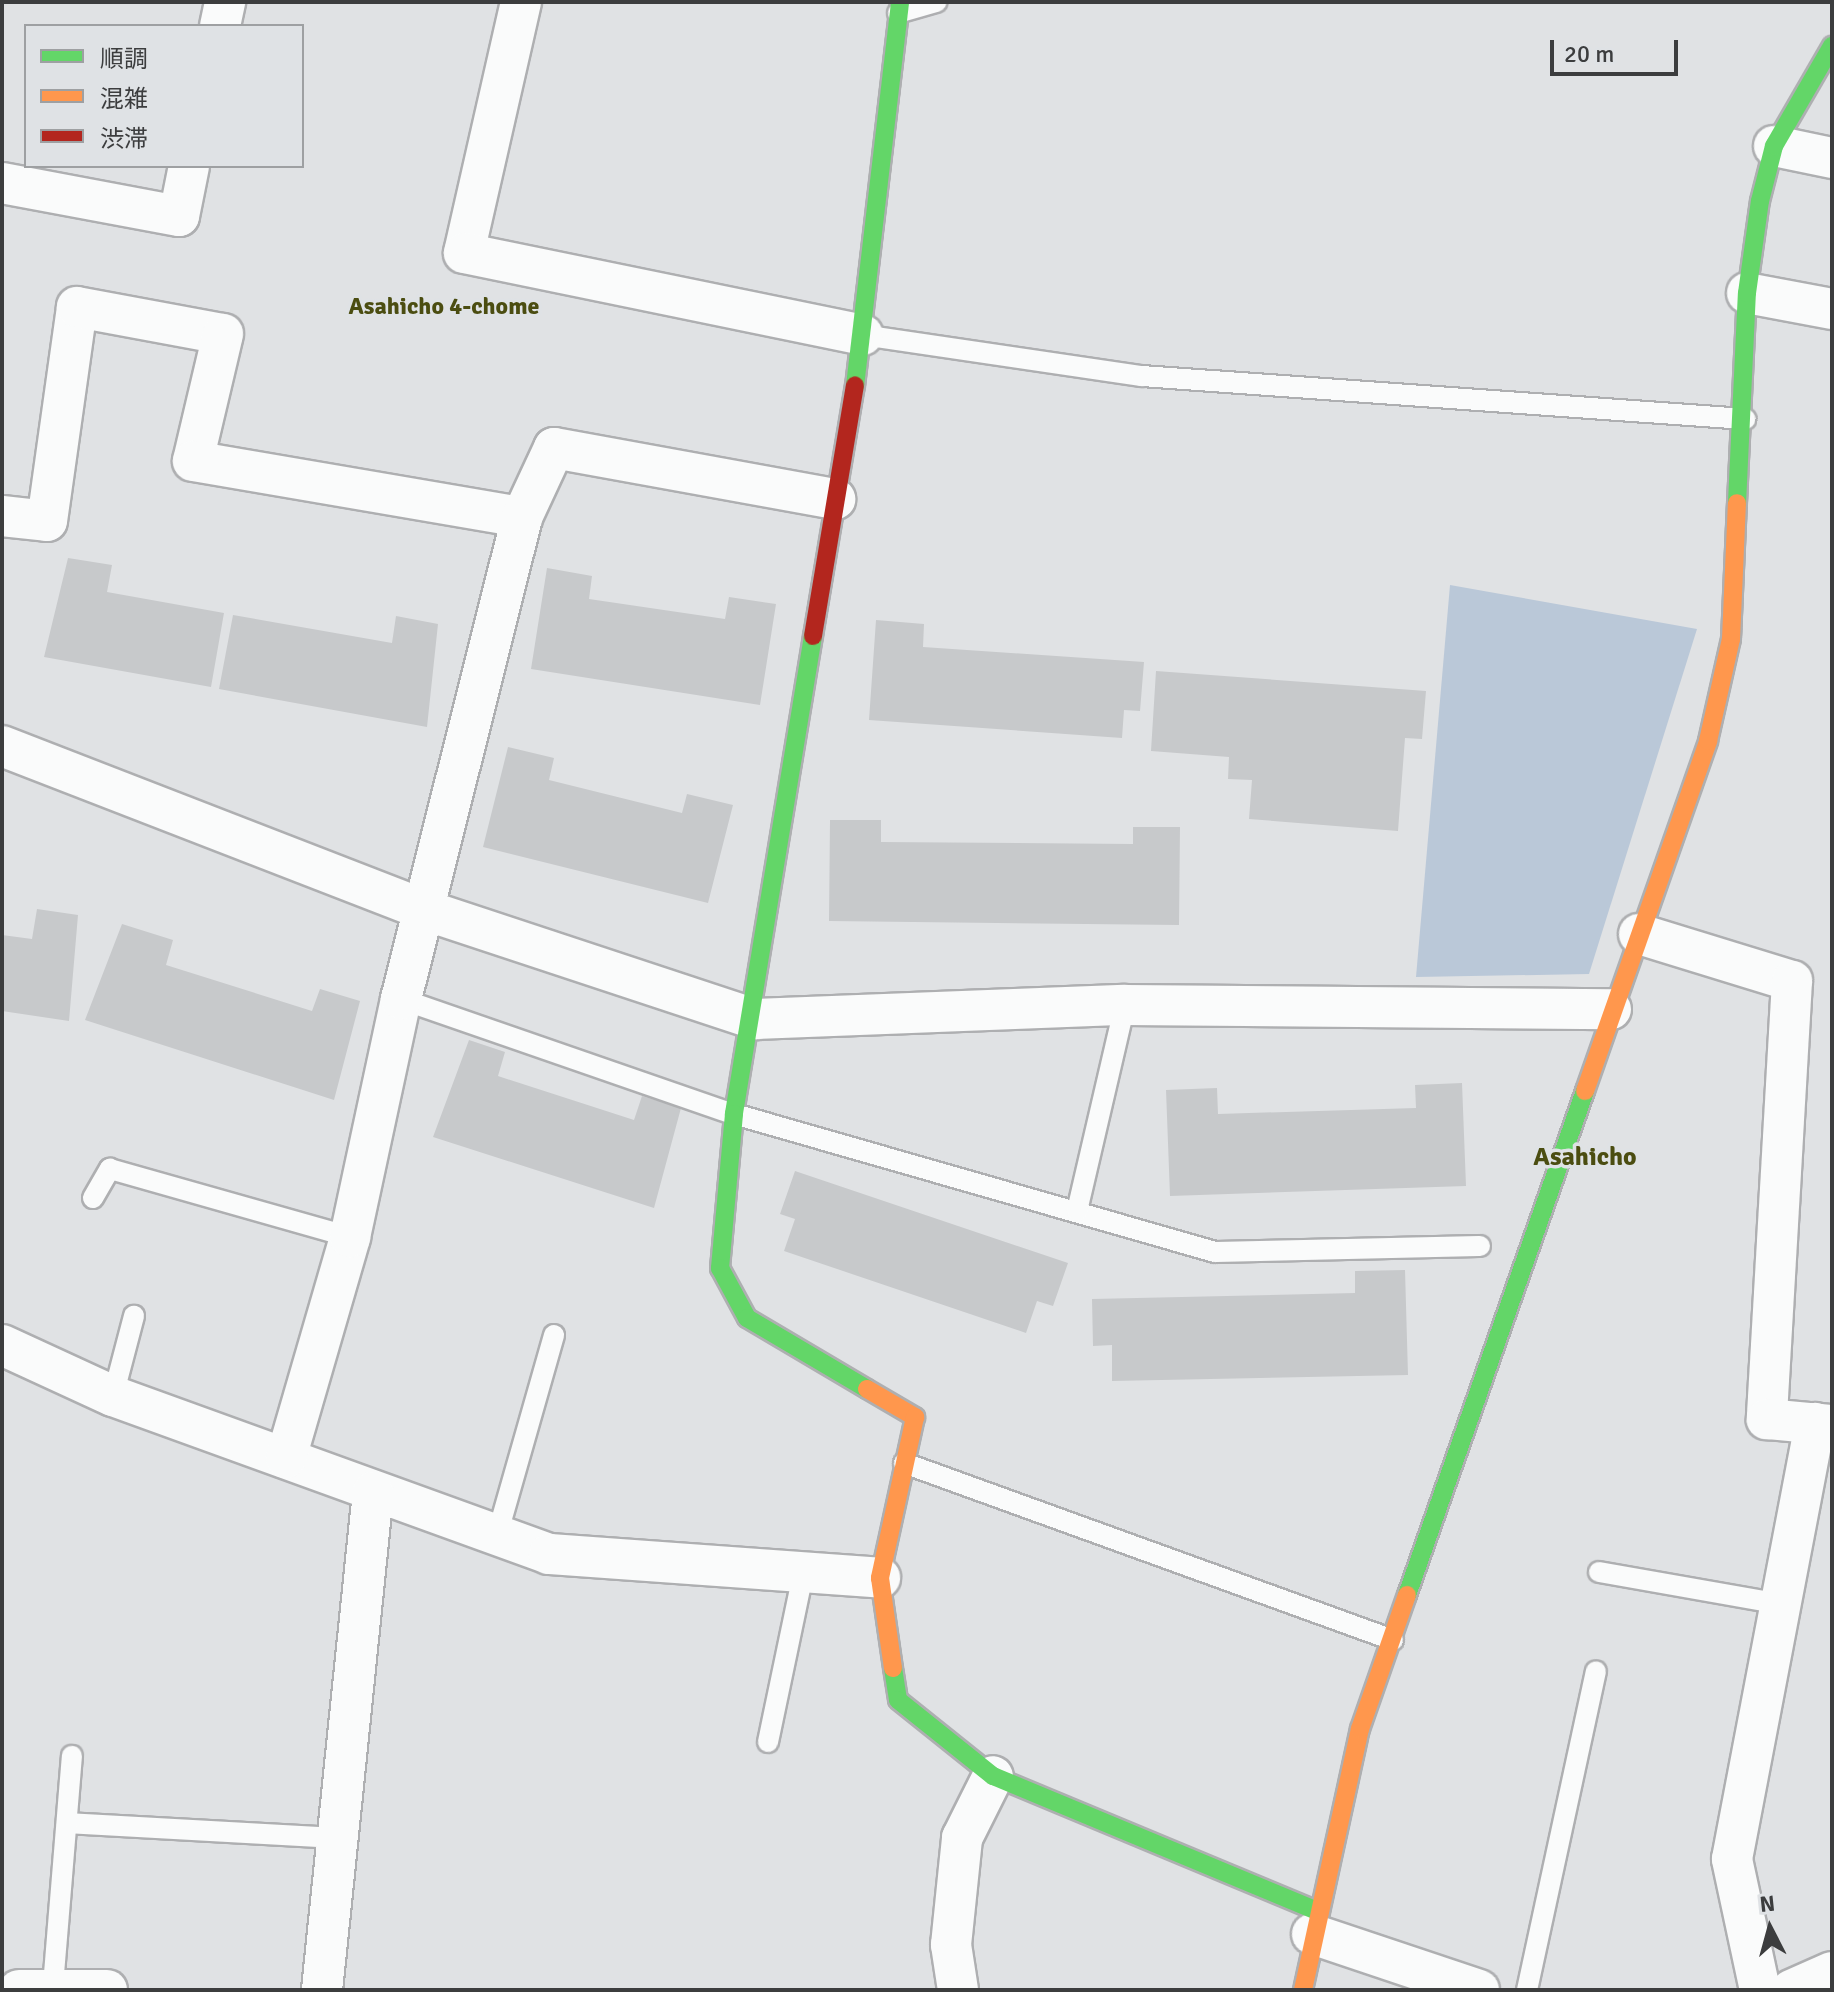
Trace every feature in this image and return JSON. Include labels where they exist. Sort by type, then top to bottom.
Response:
[{"type":"street","points":[[220,24],[225,2]]},
{"type":"street","points":[[521,2],[464,253],[863,335]]},
{"type":"street","points":[[899,7],[863,335],[755,1019],[734,1114],[720,1268],[747,1318],[915,1417],[880,1578],[898,1700],[993,1776],[1314,1922],[1479,1990]]},
{"type":"street","points":[[1303,1990],[1314,1922],[1360,1729],[1394,1641],[1611,1009],[1708,741],[1731,639],[1745,419],[1747,293],[1774,146],[1832,46]]},
{"type":"street","points":[[1774,146],[1832,158]]},
{"type":"street","points":[[2,183],[179,216],[189,168]]},
{"type":"street","points":[[1747,293],[1832,309]]},
{"type":"street","points":[[2,516],[47,521],[77,307],[223,334],[193,461],[522,517]]},
{"type":"street","points":[[286,1458],[350,1237],[401,999],[522,517],[554,448],[835,499]]},
{"type":"street","points":[[2,746],[425,910],[755,1019],[1125,1005],[1611,1009]]},
{"type":"street","points":[[1639,934],[1792,981],[1767,1419],[1823,1424],[1780,1604],[1732,1859],[1760,1990]]},
{"type":"street","points":[[2,1345],[113,1396],[286,1458],[496,1539],[628,1565],[880,1578]]},
{"type":"street","points":[[322,1990],[373,1492]]},
{"type":"street","points":[[958,1990],[951,1945],[962,1838],[993,1776]]},
{"type":"street","points":[[1791,1990],[1832,1972]]},
{"type":"street","points":[[36,1988],[107,1990]]},
{"type":"lane","points":[[899,7],[936,2]]},
{"type":"lane","points":[[863,335],[1142,376],[1745,419]]},
{"type":"lane","points":[[401,999],[734,1114],[1215,1252],[1480,1246]]},
{"type":"lane","points":[[1077,1211],[1125,1005]]},
{"type":"lane","points":[[93,1198],[110,1169],[350,1237]]},
{"type":"lane","points":[[113,1396],[134,1316]]},
{"type":"lane","points":[[496,1539],[554,1335]]},
{"type":"lane","points":[[904,1463],[1394,1641]]},
{"type":"lane","points":[[1599,1572],[1780,1604]]},
{"type":"lane","points":[[768,1742],[803,1575]]},
{"type":"lane","points":[[1527,1990],[1596,1671]]},
{"type":"lane","points":[[36,1988],[67,1823],[72,1756]]},
{"type":"lane","points":[[67,1823],[336,1838]]},
{"type":"shaded area","points":[[1450,585],[1697,629],[1589,974],[1416,977]]},
{"type":"building","points":[[68,558],[112,565],[107,592],[224,613],[211,687],[44,657]]},
{"type":"building","points":[[547,568],[592,576],[589,599],[725,619],[729,597],[776,604],[760,705],[531,669]]},
{"type":"building","points":[[233,615],[392,643],[396,616],[438,624],[427,727],[219,689]]},
{"type":"building","points":[[876,620],[924,624],[923,647],[1144,662],[1140,711],[1124,710],[1122,738],[869,720]]},
{"type":"building","points":[[1156,671],[1426,691],[1422,739],[1405,738],[1398,831],[1249,819],[1252,780],[1228,779],[1229,757],[1151,751]]},
{"type":"building","points":[[508,747],[554,758],[549,780],[682,813],[687,794],[733,805],[708,903],[483,847]]},
{"type":"building","points":[[830,820],[881,820],[881,842],[1133,844],[1133,827],[1180,827],[1179,925],[829,921]]},
{"type":"building","points":[[37,909],[78,915],[69,1021],[2,1011],[2,935],[32,939]]},
{"type":"building","points":[[122,924],[173,940],[166,965],[312,1011],[320,989],[360,1001],[334,1100],[85,1020]]},
{"type":"building","points":[[469,1040],[505,1052],[498,1076],[634,1120],[642,1096],[681,1108],[654,1208],[433,1137]]},
{"type":"building","points":[[1462,1083],[1466,1186],[1170,1196],[1166,1090],[1217,1088],[1218,1114],[1416,1108],[1415,1085]]},
{"type":"building","points":[[795,1171],[1068,1263],[1053,1306],[1037,1301],[1026,1333],[784,1251],[795,1219],[780,1214]]},
{"type":"building","points":[[1405,1270],[1408,1375],[1112,1381],[1112,1345],[1093,1346],[1092,1299],[1355,1293],[1355,1271]]},
{"type":"traffic: fast","points":[[855,386],[900,2]]},
{"type":"traffic: fast","points":[[1737,503],[1747,293],[1760,201],[1774,146],[1832,46]]},
{"type":"traffic: fast","points":[[813,636],[734,1114],[720,1268],[747,1318],[867,1389]]},
{"type":"traffic: fast","points":[[1407,1595],[1585,1091]]},
{"type":"traffic: fast","points":[[893,1668],[898,1700],[993,1776],[1315,1910]]},
{"type":"traffic: slow","points":[[1585,1091],[1708,741],[1731,639],[1737,503]]},
{"type":"traffic: slow","points":[[867,1389],[915,1417],[880,1578],[893,1668]]},
{"type":"traffic: slow","points":[[1303,1990],[1360,1729],[1407,1595]]},
{"type":"traffic: jam","points":[[813,636],[855,386]]},
{"type":"district","name":"Asahicho 4-chome","points":[[444,307]]},
{"type":"district","name":"Asahicho","points":[[1585,1158]]}]
